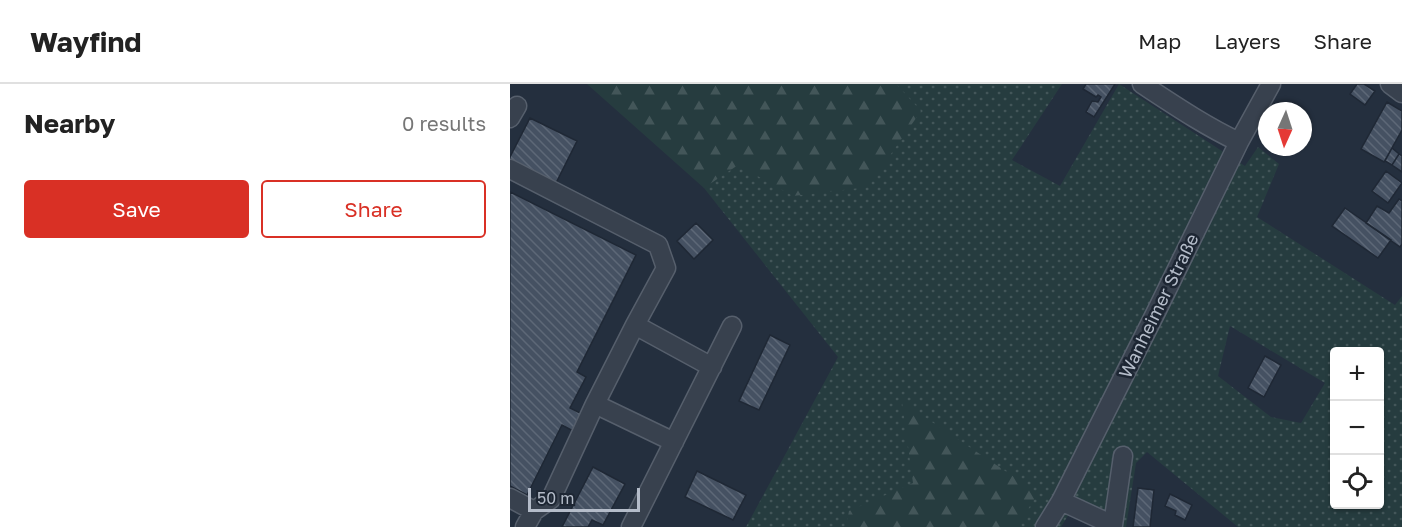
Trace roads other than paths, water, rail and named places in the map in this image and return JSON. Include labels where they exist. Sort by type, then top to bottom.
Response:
[{"type":"street","points":[[1142,84],[1194,118],[1239,142]]},
{"type":"street","name":"Wanheimer Straße","points":[[1045,527],[1061,501],[1239,142],[1271,84]]},
{"type":"street","points":[[1390,84],[1402,93]]},
{"type":"street","points":[[510,169],[658,245],[666,268],[635,325],[551,499],[530,519],[510,498]]},
{"type":"street","points":[[635,325],[712,367]]},
{"type":"street","points":[[631,527],[732,326]]},
{"type":"street","points":[[596,404],[674,442]]},
{"type":"street","points":[[1061,501],[1113,526],[1124,456]]}]
